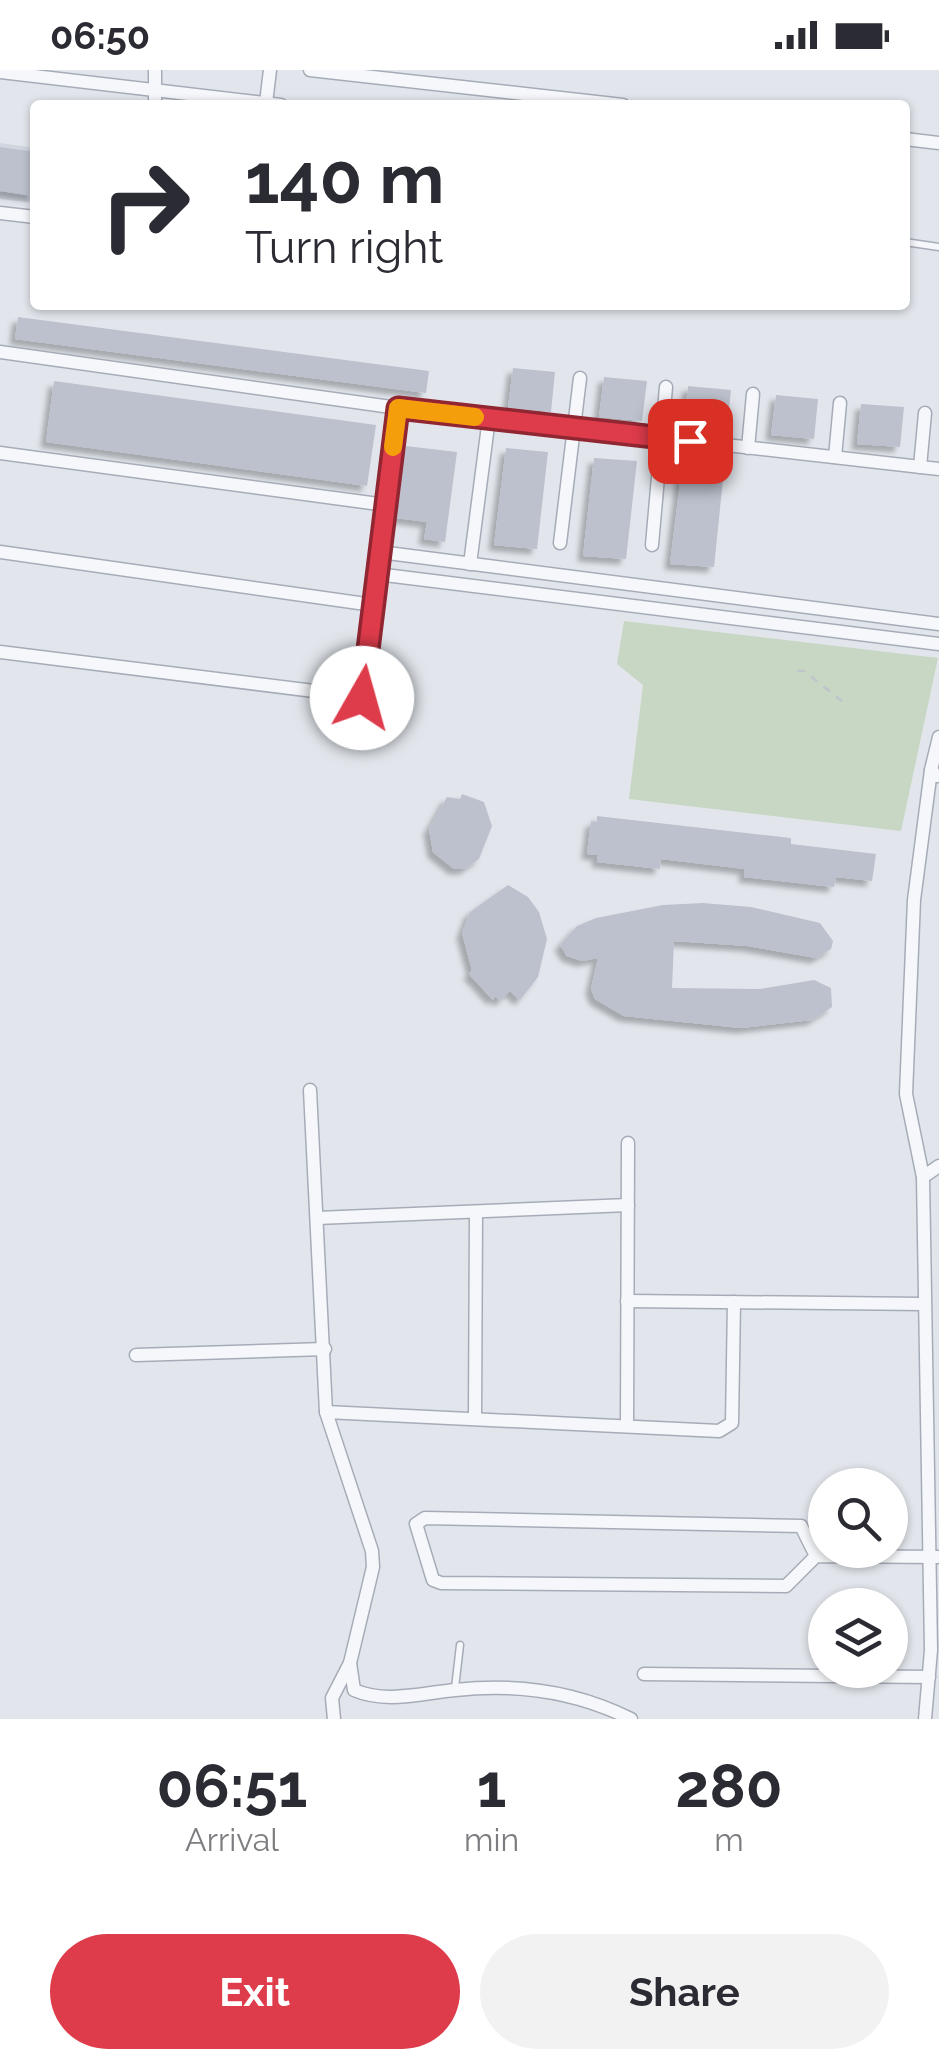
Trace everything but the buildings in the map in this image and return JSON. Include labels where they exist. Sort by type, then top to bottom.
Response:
[{"type":"street","points":[[155,70],[155,98]]},
{"type":"street","points":[[266,100],[270,70]]},
{"type":"street","points":[[310,70],[578,100]]},
{"type":"street","points":[[0,72],[155,98],[199,100]]},
{"type":"street","points":[[910,140],[939,143]]},
{"type":"street","points":[[0,212],[30,216]]},
{"type":"street","points":[[0,352],[398,408],[939,469]]},
{"type":"street","points":[[560,543],[580,378]]},
{"type":"street","points":[[652,546],[666,388]]},
{"type":"street","points":[[748,448],[753,394]]},
{"type":"street","points":[[835,458],[840,403]]},
{"type":"street","points":[[0,652],[362,698],[398,408]]},
{"type":"street","points":[[920,467],[925,413]]},
{"type":"street","points":[[470,564],[489,418]]},
{"type":"street","points":[[0,453],[386,505]]},
{"type":"street","points":[[0,552],[374,605]]},
{"type":"street","points":[[380,552],[939,624]]},
{"type":"street","points":[[377,574],[939,644]]},
{"type":"street","points":[[638,605],[641,586]]},
{"type":"street","points":[[925,1719],[934,1557],[924,1304],[924,1177],[906,1094],[914,900],[939,737]]},
{"type":"street","points":[[310,1090],[326,1412],[372,1552],[373,1567],[350,1663],[332,1698],[334,1719]]},
{"type":"street","points":[[627,1426],[628,1143]]},
{"type":"street","points":[[924,1177],[939,1166]]},
{"type":"street","points":[[318,1218],[628,1205]]},
{"type":"street","points":[[474,1418],[476,1212]]},
{"type":"street","points":[[627,1301],[924,1304]]},
{"type":"street","points":[[326,1412],[718,1430],[732,1422],[734,1302]]},
{"type":"street","points":[[136,1355],[325,1349]]},
{"type":"street","points":[[425,1518],[801,1526],[816,1556],[786,1586],[441,1582],[433,1580],[416,1524],[425,1518]]},
{"type":"street","points":[[908,1557],[934,1557]]},
{"type":"street","points":[[350,1663],[351,1684],[360,1693],[402,1697],[455,1690],[546,1689],[573,1694],[630,1719]]},
{"type":"street","points":[[644,1674],[929,1678]]},
{"type":"lane","points":[[910,243],[939,246]]},
{"type":"lane","points":[[455,1690],[460,1645]]},
{"type":"path","points":[[797,671],[804,671],[844,702]]},
{"type":"shaded area","points":[[0,143],[30,147],[30,202],[0,199]]},
{"type":"green space","points":[[624,621],[938,658],[901,831],[629,799],[643,685],[617,664]]},
{"type":"slow traffic","points":[[393,447],[398,408],[475,417]]},
{"type":"route","points":[[362,698],[398,408],[690,441]]}]
